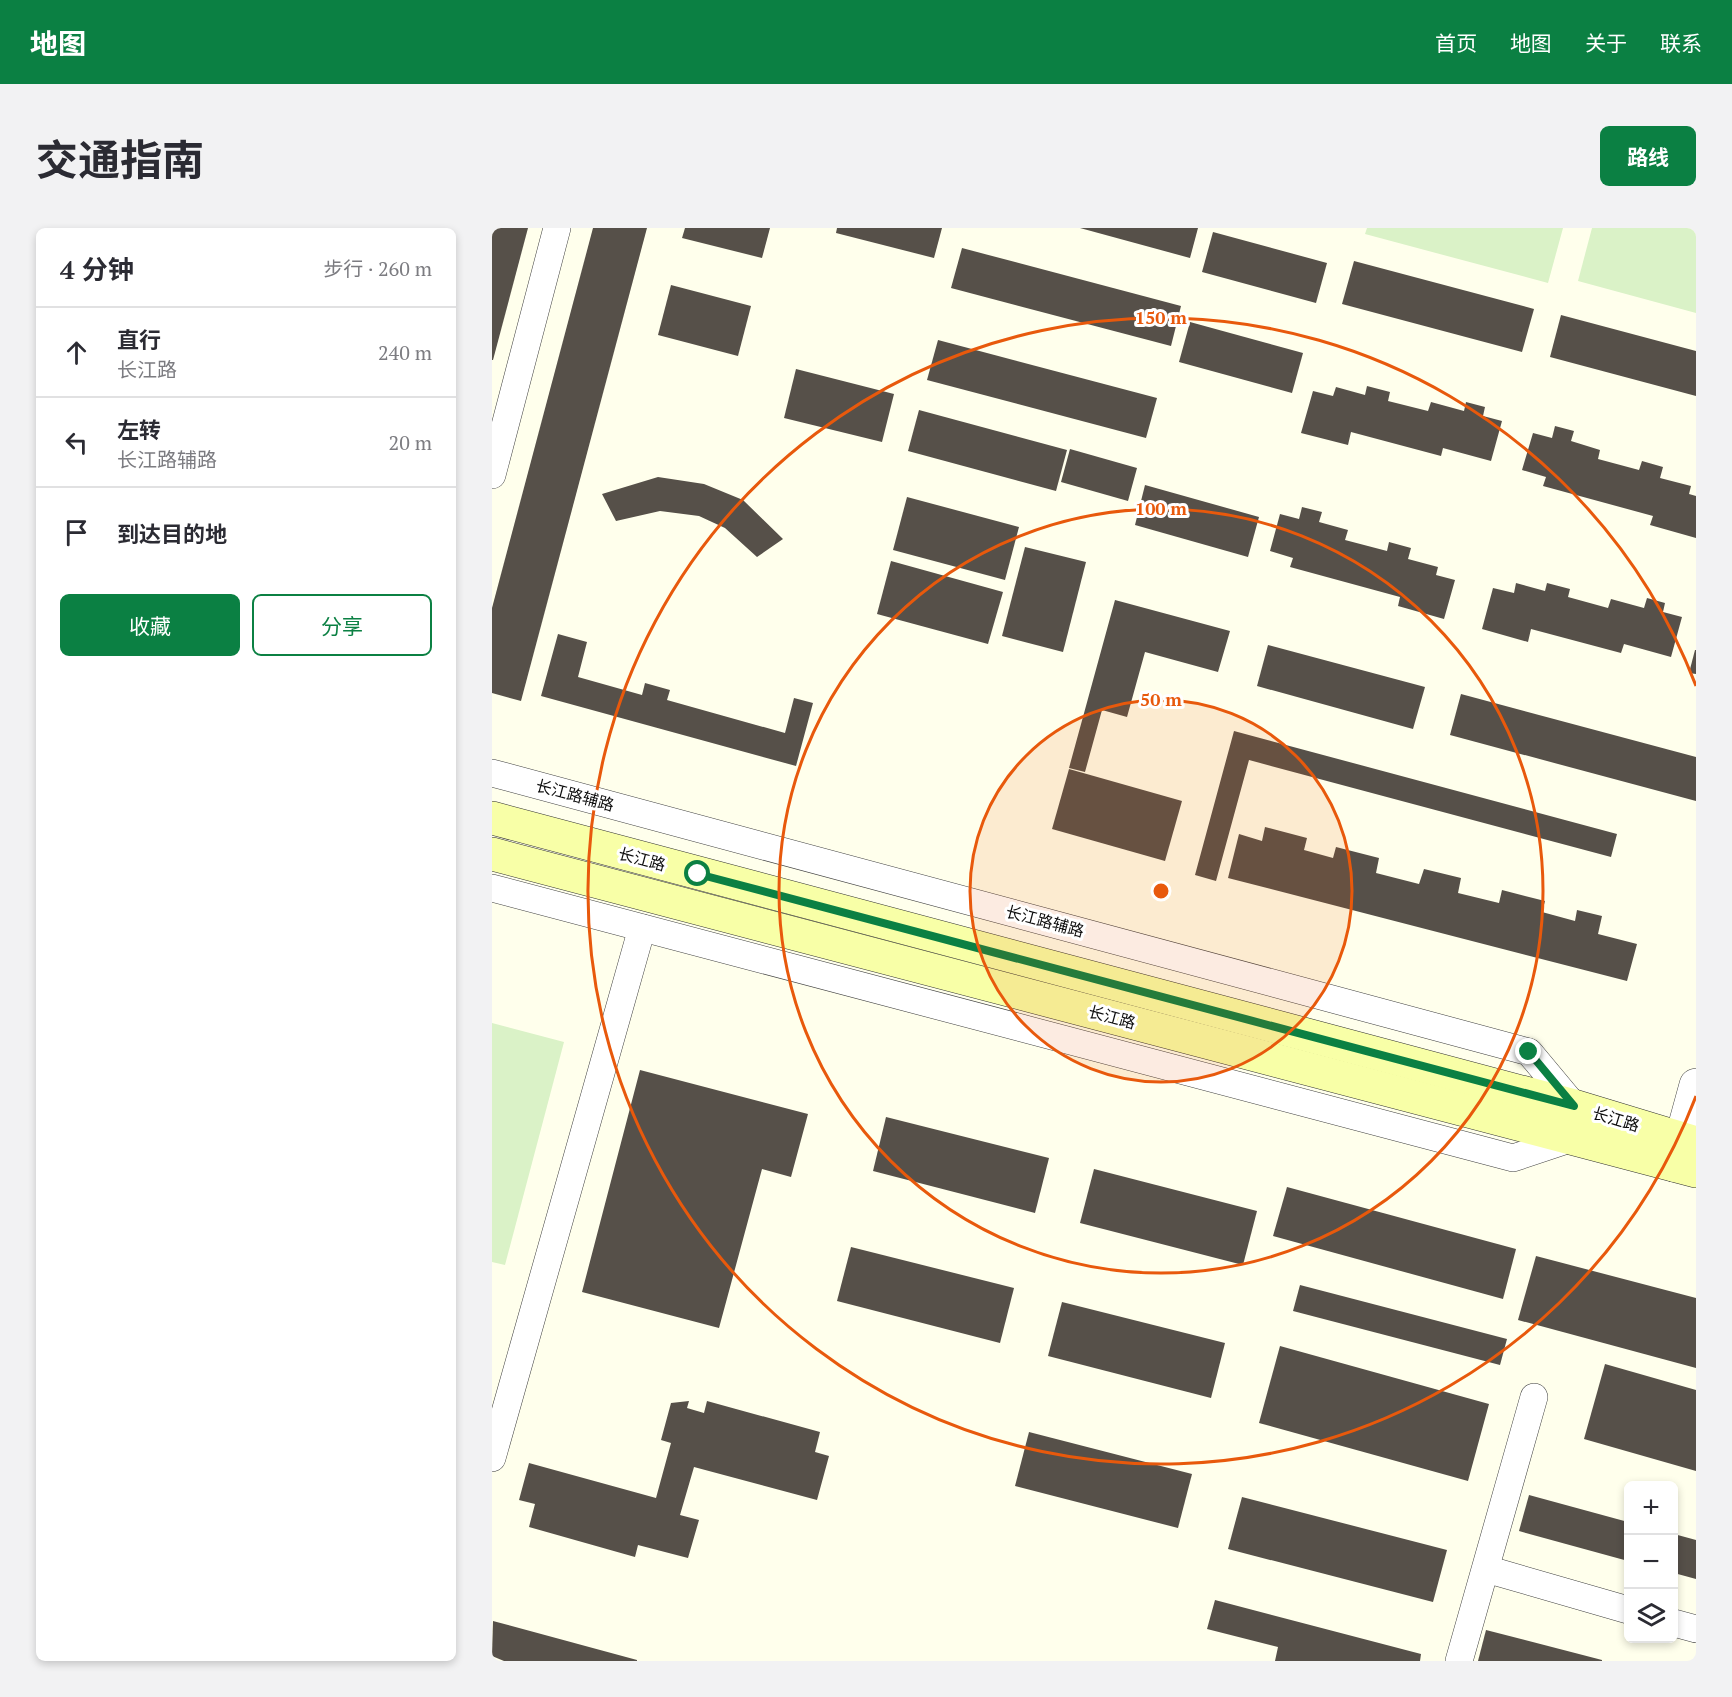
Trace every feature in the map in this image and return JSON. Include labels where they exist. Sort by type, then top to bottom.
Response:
[{"type":"main road","name":"长江路","points":[[492,818],[1687,1155]]},
{"type":"main road","name":"长江路","points":[[492,854],[1574,1122]]},
{"type":"street","points":[[492,475],[557,228]]},
{"type":"street","name":"长江路辅路","points":[[492,772],[1529,1052],[1574,1122]]},
{"type":"street","points":[[492,888],[1513,1158],[1574,1122]]},
{"type":"street","points":[[492,1458],[642,928]]},
{"type":"street","points":[[1687,1155],[1696,1085]]},
{"type":"street","points":[[1459,1661],[1534,1397]]},
{"type":"street","points":[[1486,1569],[1624,1609]]},
{"type":"street","points":[[1678,1624],[1696,1629]]},
{"type":"green space","points":[[1367,228],[1563,228],[1548,283],[1365,234]]},
{"type":"green space","points":[[1592,228],[1696,228],[1696,313],[1578,281]]},
{"type":"green space","points":[[492,1023],[564,1042],[505,1265],[492,1262]]},
{"type":"building","points":[[492,228],[528,228],[493,360],[492,360]]},
{"type":"building","points":[[593,228],[647,228],[521,701],[492,693],[492,608]]},
{"type":"building","points":[[685,228],[770,228],[762,258],[682,238]]},
{"type":"building","points":[[837,228],[942,228],[934,258],[836,233]]},
{"type":"building","points":[[1080,228],[1198,228],[1190,258]]},
{"type":"building","points":[[1213,232],[1327,263],[1316,303],[1202,272]]},
{"type":"building","points":[[962,248],[1181,306],[1171,346],[951,288]]},
{"type":"building","points":[[1354,261],[1534,309],[1522,352],[1342,304]]},
{"type":"building","points":[[671,285],[751,306],[738,356],[658,335]]},
{"type":"building","points":[[1561,315],[1696,351],[1696,396],[1550,357]]},
{"type":"building","points":[[1190,322],[1303,353],[1292,393],[1179,362]]},
{"type":"building","points":[[938,340],[1157,398],[1146,438],[927,380]]},
{"type":"building","points":[[796,369],[894,394],[882,442],[784,418]]},
{"type":"building","points":[[1367,386],[1390,392],[1388,401],[1428,411],[1431,402],[1464,411],[1466,402],[1485,407],[1483,416],[1502,421],[1491,461],[1443,448],[1441,456],[1351,432],[1348,445],[1301,433],[1313,391],[1333,396],[1336,387],[1365,395]]},
{"type":"building","points":[[919,410],[1067,450],[1056,491],[908,451]]},
{"type":"building","points":[[1555,426],[1574,431],[1571,441],[1600,450],[1598,459],[1639,470],[1642,461],[1663,467],[1660,478],[1691,486],[1689,494],[1696,496],[1696,538],[1650,525],[1653,516],[1543,486],[1546,477],[1522,470],[1533,433],[1552,438]]},
{"type":"building","points":[[1070,449],[1137,468],[1128,501],[1061,482]]},
{"type":"building","points":[[658,477],[704,484],[743,500],[783,539],[757,557],[725,528],[699,516],[660,511],[616,521],[602,494]]},
{"type":"building","points":[[1145,485],[1259,517],[1248,557],[1135,525]]},
{"type":"building","points":[[907,497],[1019,527],[1005,580],[893,550]]},
{"type":"building","points":[[1302,507],[1322,512],[1319,522],[1348,530],[1345,540],[1387,551],[1389,542],[1411,548],[1408,559],[1438,567],[1436,575],[1455,580],[1444,619],[1398,606],[1400,597],[1290,567],[1293,558],[1270,551],[1280,514],[1299,519]]},
{"type":"building","points":[[1025,547],[1086,562],[1063,652],[1002,636]]},
{"type":"building","points":[[891,561],[1003,592],[988,644],[877,614]]},
{"type":"building","points":[[1516,583],[1545,591],[1547,583],[1570,589],[1568,597],[1608,608],[1611,599],[1644,608],[1647,598],[1665,603],[1663,612],[1682,617],[1671,657],[1624,644],[1621,653],[1531,629],[1528,642],[1482,629],[1493,588],[1514,593]]},
{"type":"building","points":[[1115,600],[1230,631],[1218,672],[1145,652],[1127,717],[1102,710],[1085,772],[1069,768]]},
{"type":"building","points":[[558,634],[587,642],[578,677],[642,695],[645,683],[670,690],[667,700],[785,733],[794,698],[813,703],[796,766],[541,696]]},
{"type":"building","points":[[1268,645],[1425,687],[1413,729],[1257,686]]},
{"type":"building","points":[[1696,650],[1696,674],[1689,673]]},
{"type":"building","points":[[1461,694],[1696,757],[1696,801],[1450,735]]},
{"type":"building","points":[[1234,731],[1617,834],[1611,857],[1249,760],[1216,881],[1195,875]]},
{"type":"building","points":[[1069,769],[1182,801],[1165,861],[1052,829]]},
{"type":"building","points":[[1265,827],[1307,838],[1304,850],[1333,858],[1336,847],[1379,858],[1376,873],[1419,884],[1424,869],[1461,878],[1458,893],[1499,903],[1502,890],[1545,901],[1542,912],[1575,921],[1577,910],[1602,916],[1598,934],[1637,944],[1627,981],[1228,878],[1239,834],[1262,841]]},
{"type":"building","points":[[640,1070],[808,1114],[791,1177],[762,1169],[719,1328],[582,1292]]},
{"type":"building","points":[[886,1117],[1049,1158],[1035,1213],[873,1171]]},
{"type":"building","points":[[1094,1169],[1257,1211],[1243,1265],[1080,1223]]},
{"type":"building","points":[[1287,1187],[1516,1249],[1503,1299],[1273,1236]]},
{"type":"building","points":[[851,1247],[1014,1288],[1000,1343],[837,1301]]},
{"type":"building","points":[[1536,1256],[1696,1298],[1696,1368],[1518,1320]]},
{"type":"building","points":[[1300,1285],[1507,1339],[1500,1365],[1293,1311]]},
{"type":"building","points":[[1062,1302],[1225,1343],[1211,1398],[1048,1356]]},
{"type":"building","points":[[1280,1346],[1489,1404],[1468,1481],[1259,1423]]},
{"type":"building","points":[[1605,1364],[1696,1390],[1696,1471],[1584,1439]]},
{"type":"building","points":[[689,1401],[687,1408],[704,1413],[707,1401],[820,1432],[815,1452],[829,1456],[817,1500],[694,1467],[680,1515],[699,1520],[688,1558],[638,1545],[635,1557],[529,1527],[535,1504],[519,1500],[529,1463],[656,1498],[671,1443],[661,1440],[671,1403]]},
{"type":"building","points":[[1029,1432],[1192,1474],[1178,1528],[1015,1486]]},
{"type":"building","points":[[1529,1495],[1624,1521],[1624,1560],[1519,1531]]},
{"type":"building","points":[[1242,1497],[1447,1550],[1433,1602],[1228,1549]]},
{"type":"building","points":[[1678,1535],[1696,1540],[1696,1579],[1678,1574]]},
{"type":"building","points":[[1215,1600],[1421,1654],[1420,1661],[1275,1661],[1278,1647],[1207,1629]]},
{"type":"building","points":[[493,1621],[637,1661],[504,1661],[492,1656]]},
{"type":"building","points":[[1486,1630],[1602,1660],[1602,1661],[1478,1661]]},
{"type":"route","points":[[698,874],[1574,1106],[1529,1052]]}]
